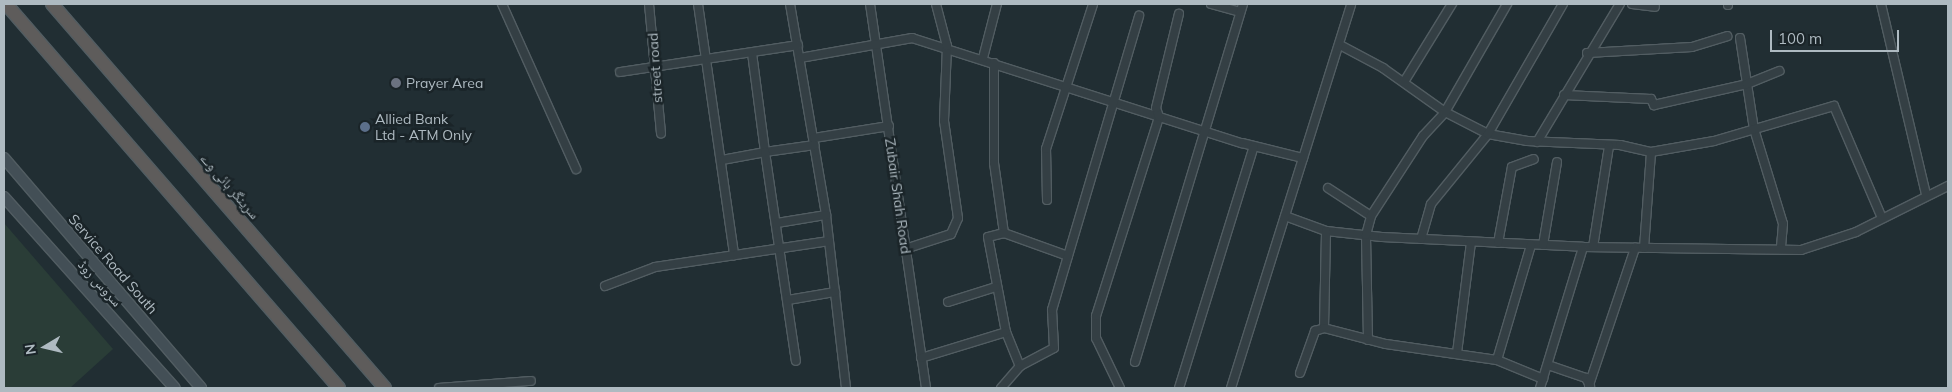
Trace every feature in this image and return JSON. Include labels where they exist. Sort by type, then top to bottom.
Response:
[{"type":"highway","points":[[6,4],[339,388]]},
{"type":"highway","name":"سرینگر ہائی وے","points":[[52,4],[385,388]]},
{"type":"main road","name":"Service Road South","points":[[4,158],[201,388]]},
{"type":"main road","name":"سروس روڈ","points":[[4,197],[175,388]]},
{"type":"street","points":[[503,4],[576,168]]},
{"type":"street","name":"street road","points":[[649,4],[651,67],[661,133]]},
{"type":"street","points":[[698,4],[705,60],[722,160],[734,255]]},
{"type":"street","points":[[790,4],[815,142],[826,216],[846,388]]},
{"type":"street","name":"Zubair Shah Road","points":[[870,4],[926,388]]},
{"type":"street","points":[[905,249],[942,239],[956,228],[944,121],[947,46],[936,4]]},
{"type":"street","points":[[992,4],[994,14]]},
{"type":"street","points":[[983,58],[997,4]]},
{"type":"street","points":[[1047,200],[1046,150],[1068,89],[1093,4]]},
{"type":"street","points":[[1135,362],[1242,8],[1211,4]]},
{"type":"street","points":[[1231,388],[1302,158],[1340,45],[1351,4]]},
{"type":"street","points":[[1404,82],[1452,4]]},
{"type":"street","points":[[1368,340],[1366,235],[1371,216],[1423,136],[1445,112],[1508,4]]},
{"type":"street","points":[[1421,239],[1431,204],[1488,134],[1563,4]]},
{"type":"street","points":[[1537,142],[1588,53],[1620,4]]},
{"type":"street","points":[[1632,4],[1655,7]]},
{"type":"street","points":[[1881,4],[1926,195]]},
{"type":"street","points":[[1120,388],[1096,338],[1096,316],[1159,117],[1156,108],[1179,14]]},
{"type":"street","points":[[1006,387],[1020,366],[1054,348],[1052,310],[1139,16]]},
{"type":"street","points":[[1588,53],[1692,47],[1727,36]]},
{"type":"street","points":[[800,58],[912,38],[947,46],[1068,89],[1115,102],[1206,132],[1302,158]]},
{"type":"street","points":[[1740,38],[1754,129],[1783,224],[1781,248]]},
{"type":"street","points":[[620,72],[798,45]]},
{"type":"street","points":[[1340,45],[1404,82],[1445,112],[1488,134],[1537,142],[1609,146],[1651,152],[1754,129],[1834,106],[1882,218]]},
{"type":"street","points":[[752,53],[796,361]]},
{"type":"street","points":[[994,63],[994,154],[1004,233]]},
{"type":"street","points":[[1564,95],[1651,99],[1654,105],[1746,84],[1780,71]]},
{"type":"street","points":[[722,160],[888,126]]},
{"type":"street","points":[[1179,388],[1254,146]]},
{"type":"street","points":[[1594,247],[1609,146]]},
{"type":"street","points":[[1644,248],[1651,152]]},
{"type":"street","points":[[1498,243],[1512,166],[1534,159]]},
{"type":"street","points":[[1543,245],[1557,162]]},
{"type":"street","points":[[1284,216],[1326,231],[1421,239],[1583,247],[1781,248],[1801,250],[1882,218],[1948,186]]},
{"type":"street","points":[[1328,188],[1371,216]]},
{"type":"street","points":[[777,223],[826,216]]},
{"type":"street","points":[[1324,328],[1326,231]]},
{"type":"street","points":[[1020,366],[1006,332],[988,237],[1004,233],[1068,256]]},
{"type":"street","points":[[605,286],[655,267],[829,241]]},
{"type":"street","points":[[1457,353],[1471,242]]},
{"type":"street","points":[[1497,360],[1531,245]]},
{"type":"street","points":[[1540,388],[1583,247]]},
{"type":"street","points":[[1590,386],[1635,248]]},
{"type":"street","points":[[948,302],[996,287]]},
{"type":"street","points":[[788,300],[835,292]]},
{"type":"street","points":[[1300,373],[1315,331],[1324,328],[1368,340],[1497,360],[1543,379]]},
{"type":"street","points":[[921,358],[1006,332]]},
{"type":"street","points":[[1548,365],[1586,378],[1590,386]]},
{"type":"street","points":[[438,388],[531,381]]},
{"type":"green space","points":[[4,223],[113,349],[70,388],[4,388]]},
{"type":"place","name":"Prayer Area","points":[[396,83]]},
{"type":"place","name":"Allied Bank Ltd - ATM Only","points":[[365,127]]}]
